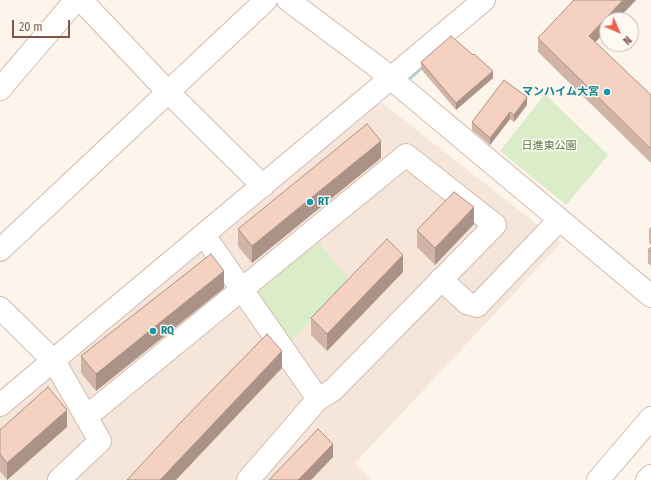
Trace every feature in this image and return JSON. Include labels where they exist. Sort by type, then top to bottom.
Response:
[{"type":"street","points":[[0,89],[76,0]]},
{"type":"street","points":[[81,0],[168,92],[263,186]]},
{"type":"street","points":[[0,250],[266,0]]},
{"type":"street","points":[[288,0],[391,79],[651,296]]},
{"type":"street","points":[[0,405],[484,0]]},
{"type":"street","points":[[86,418],[406,155],[495,225],[333,390],[318,399],[248,480]]},
{"type":"street","points":[[441,279],[467,303],[477,306],[559,220]]},
{"type":"street","points":[[204,235],[318,399]]},
{"type":"street","points":[[0,308],[54,361],[100,441],[58,480]]},
{"type":"street","points":[[598,480],[651,418]]},
{"type":"street","points":[[647,480],[651,476]]},
{"type":"shaded area","points":[[382,103],[561,243],[355,463],[372,480],[0,480],[0,408],[368,105]]},
{"type":"green space","name":"日進東公園","points":[[545,94],[608,155],[566,205],[500,151]]},
{"type":"green space","points":[[319,242],[349,281],[287,346],[252,296]]},
{"type":"building","points":[[574,0],[623,0],[612,12],[599,12],[599,25],[589,36],[599,46],[599,52],[606,52],[651,95],[651,149],[538,38]]},
{"type":"building","points":[[451,36],[493,71],[456,103],[421,62]]},
{"type":"building","points":[[504,80],[527,97],[514,115],[510,112],[490,138],[472,122]]},
{"type":"building","points":[[367,124],[381,141],[252,246],[238,229]]},
{"type":"building","points":[[454,192],[474,207],[435,248],[417,230]]},
{"type":"building","points":[[387,239],[403,255],[327,334],[311,318]]},
{"type":"building","points":[[211,254],[224,271],[96,374],[81,356]]},
{"type":"building","points":[[267,334],[282,351],[160,480],[127,480],[180,423]]},
{"type":"building","points":[[48,387],[67,410],[7,463],[0,454],[0,430]]},
{"type":"building","points":[[318,429],[333,444],[298,480],[269,480]]},
{"type":"waterway","points":[[406,80],[424,64]]},
{"type":"place","name":"マンハイム大宮","points":[[607,92]]},
{"type":"place","name":"RT","points":[[310,202]]},
{"type":"place","name":"RQ","points":[[153,331]]}]
